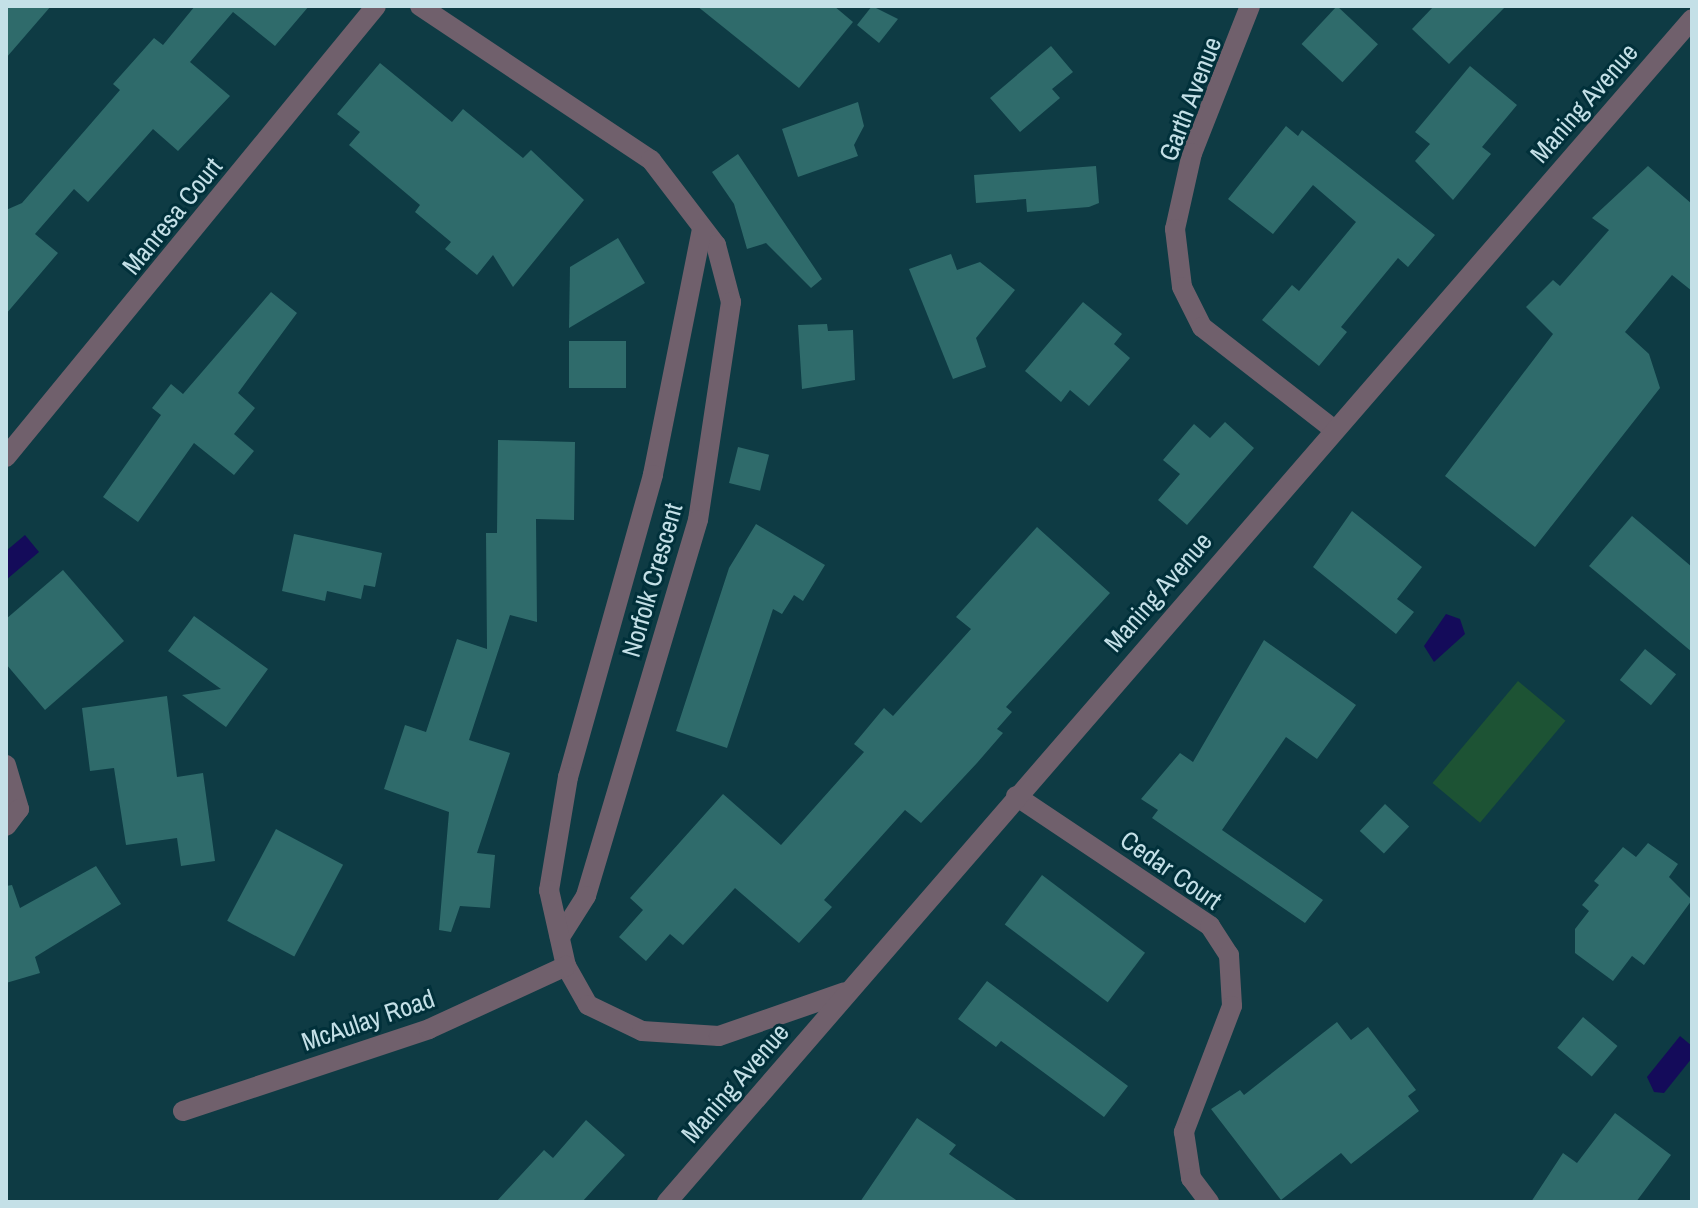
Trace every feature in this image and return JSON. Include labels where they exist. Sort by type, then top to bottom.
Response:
[{"type":"street","name":"Manresa Court","points":[[6,457],[376,6]]},
{"type":"street","name":"Norfolk Crescent","points":[[420,6],[651,160],[722,257],[731,302],[698,520],[586,896],[560,937]]},
{"type":"street","name":"Garth Avenue","points":[[1250,6],[1192,153],[1175,229],[1182,287],[1202,327],[1333,429]]},
{"type":"street","name":"Maning Avenue","points":[[667,1202],[1333,429],[1692,19]]},
{"type":"street","name":"Norfolk Crescent","points":[[702,229],[653,475],[557,831],[549,890],[566,966],[588,1005],[642,1031],[719,1036],[848,991]]},
{"type":"street","points":[[6,765],[19,809],[6,826]]},
{"type":"street","name":"Cedar Court","points":[[1016,796],[1210,926],[1229,955],[1232,1006],[1184,1132],[1191,1178],[1209,1202]]},
{"type":"street","name":"McAulay Road","points":[[183,1111],[429,1029],[566,966]]},
{"type":"green space","points":[[1518,681],[1565,721],[1480,823],[1433,783]]},
{"type":"shaded area","points":[[25,535],[39,552],[6,580],[6,551]]},
{"type":"shaded area","points":[[1446,614],[1460,619],[1465,634],[1434,662],[1424,646]]},
{"type":"shaded area","points":[[1680,1036],[1692,1046],[1692,1058],[1664,1093],[1654,1092],[1647,1077]]},
{"type":"building","points":[[6,6],[51,6],[6,58]]},
{"type":"building","points":[[195,6],[309,6],[275,46],[233,12],[190,62],[230,96],[178,151],[153,129],[88,202],[74,189],[35,234],[58,253],[6,314],[6,210],[22,203],[120,90],[113,84],[154,38],[163,45]]},
{"type":"building","points":[[697,6],[834,6],[853,22],[799,88]]},
{"type":"building","points":[[872,6],[898,19],[879,43],[857,25]]},
{"type":"building","points":[[1337,6],[1378,44],[1342,82],[1302,44]]},
{"type":"building","points":[[1434,6],[1506,6],[1449,64],[1412,29]]},
{"type":"building","points":[[1051,46],[1073,72],[1052,89],[1060,98],[1020,132],[990,98]]},
{"type":"building","points":[[380,63],[452,122],[463,109],[523,158],[531,150],[584,200],[513,287],[493,255],[477,275],[445,249],[451,242],[415,212],[420,205],[349,145],[360,132],[337,114]]},
{"type":"building","points":[[1470,66],[1517,105],[1482,147],[1491,154],[1453,200],[1415,161],[1430,144],[1415,132]]},
{"type":"building","points":[[858,102],[864,126],[854,145],[858,156],[798,177],[782,129]]},
{"type":"building","points":[[1286,126],[1298,136],[1302,130],[1435,235],[1408,267],[1398,258],[1341,327],[1347,332],[1319,366],[1262,320],[1292,285],[1299,291],[1356,222],[1313,185],[1273,234],[1228,199]]},
{"type":"building","points":[[738,154],[822,279],[811,288],[766,243],[747,249],[734,204],[712,172]]},
{"type":"building","points":[[1096,166],[1099,203],[1089,207],[1027,212],[1026,199],[976,203],[974,175]]},
{"type":"building","points":[[1648,166],[1692,204],[1692,291],[1672,275],[1625,332],[1649,354],[1660,388],[1535,547],[1445,476],[1553,334],[1526,307],[1553,280],[1560,286],[1609,230],[1592,218]]},
{"type":"building","points":[[618,238],[645,283],[569,328],[570,267]]},
{"type":"building","points":[[951,254],[957,270],[980,262],[1015,290],[976,338],[986,367],[953,379],[909,269]]},
{"type":"building","points":[[271,292],[297,313],[238,393],[255,408],[234,434],[254,451],[234,475],[194,443],[138,522],[103,497],[161,415],[152,408],[171,384],[183,394]]},
{"type":"building","points":[[1083,302],[1122,334],[1114,344],[1130,358],[1089,406],[1070,390],[1061,402],[1025,371]]},
{"type":"building","points":[[827,324],[828,331],[853,330],[855,380],[802,389],[798,325]]},
{"type":"building","points":[[569,341],[626,341],[626,388],[569,388]]},
{"type":"building","points":[[1225,422],[1254,448],[1187,525],[1158,500],[1180,474],[1163,460],[1194,424],[1210,438]]},
{"type":"building","points":[[498,440],[575,442],[574,520],[536,519],[537,622],[510,615],[469,740],[510,753],[477,853],[495,855],[490,908],[460,906],[451,932],[439,930],[449,812],[384,789],[405,725],[426,732],[457,639],[487,649],[486,533],[497,533]]},
{"type":"building","points":[[738,447],[769,455],[760,491],[729,483]]},
{"type":"building","points":[[1352,511],[1422,567],[1397,599],[1414,612],[1396,634],[1313,567]]},
{"type":"building","points":[[1632,516],[1692,567],[1692,652],[1589,566]]},
{"type":"building","points":[[756,524],[825,565],[803,601],[794,595],[782,614],[773,609],[727,748],[676,731],[729,568]]},
{"type":"building","points":[[1037,527],[1110,593],[1006,707],[1012,712],[997,729],[1003,733],[977,763],[921,823],[905,810],[824,900],[832,907],[799,943],[735,888],[683,945],[670,934],[646,961],[619,937],[643,910],[630,898],[723,794],[781,845],[864,752],[854,744],[884,708],[893,716],[971,629],[956,617]]},
{"type":"building","points":[[294,534],[382,553],[375,587],[364,585],[361,599],[327,591],[325,601],[282,591]]},
{"type":"building","points":[[63,570],[124,641],[45,710],[6,664],[6,619]]},
{"type":"building","points":[[194,616],[268,669],[226,727],[182,695],[221,689],[168,651]]},
{"type":"building","points":[[1264,640],[1356,705],[1317,759],[1286,737],[1222,830],[1323,900],[1305,923],[1152,818],[1158,810],[1141,799],[1180,753],[1193,762]]},
{"type":"building","points":[[1645,649],[1676,674],[1651,705],[1620,680]]},
{"type":"building","points":[[167,696],[177,777],[203,773],[215,861],[181,866],[177,838],[126,845],[114,768],[90,771],[82,708]]},
{"type":"building","points":[[1385,804],[1409,827],[1384,854],[1360,831]]},
{"type":"building","points":[[276,829],[343,865],[294,957],[227,921]]},
{"type":"building","points":[[1648,843],[1678,864],[1669,877],[1692,900],[1644,965],[1632,956],[1613,981],[1575,953],[1575,929],[1589,911],[1582,905],[1599,885],[1594,881],[1623,847],[1636,857]]},
{"type":"building","points":[[96,866],[121,904],[35,957],[40,973],[6,983],[6,886],[12,885],[20,908]]},
{"type":"building","points":[[1042,875],[1145,953],[1108,1002],[1005,925]]},
{"type":"building","points":[[987,981],[1128,1086],[1104,1117],[1001,1041],[996,1047],[958,1019]]},
{"type":"building","points":[[1583,1017],[1617,1046],[1592,1077],[1557,1048]]},
{"type":"building","points":[[1337,1022],[1351,1040],[1368,1027],[1416,1090],[1408,1096],[1419,1111],[1351,1164],[1341,1153],[1281,1200],[1211,1109],[1240,1090],[1244,1095]]},
{"type":"building","points":[[1615,1113],[1671,1155],[1636,1202],[1531,1202],[1563,1153],[1577,1163]]},
{"type":"building","points":[[917,1118],[956,1145],[949,1154],[1019,1202],[860,1202]]},
{"type":"building","points":[[586,1120],[625,1155],[582,1202],[496,1202],[544,1150],[553,1158]]}]
